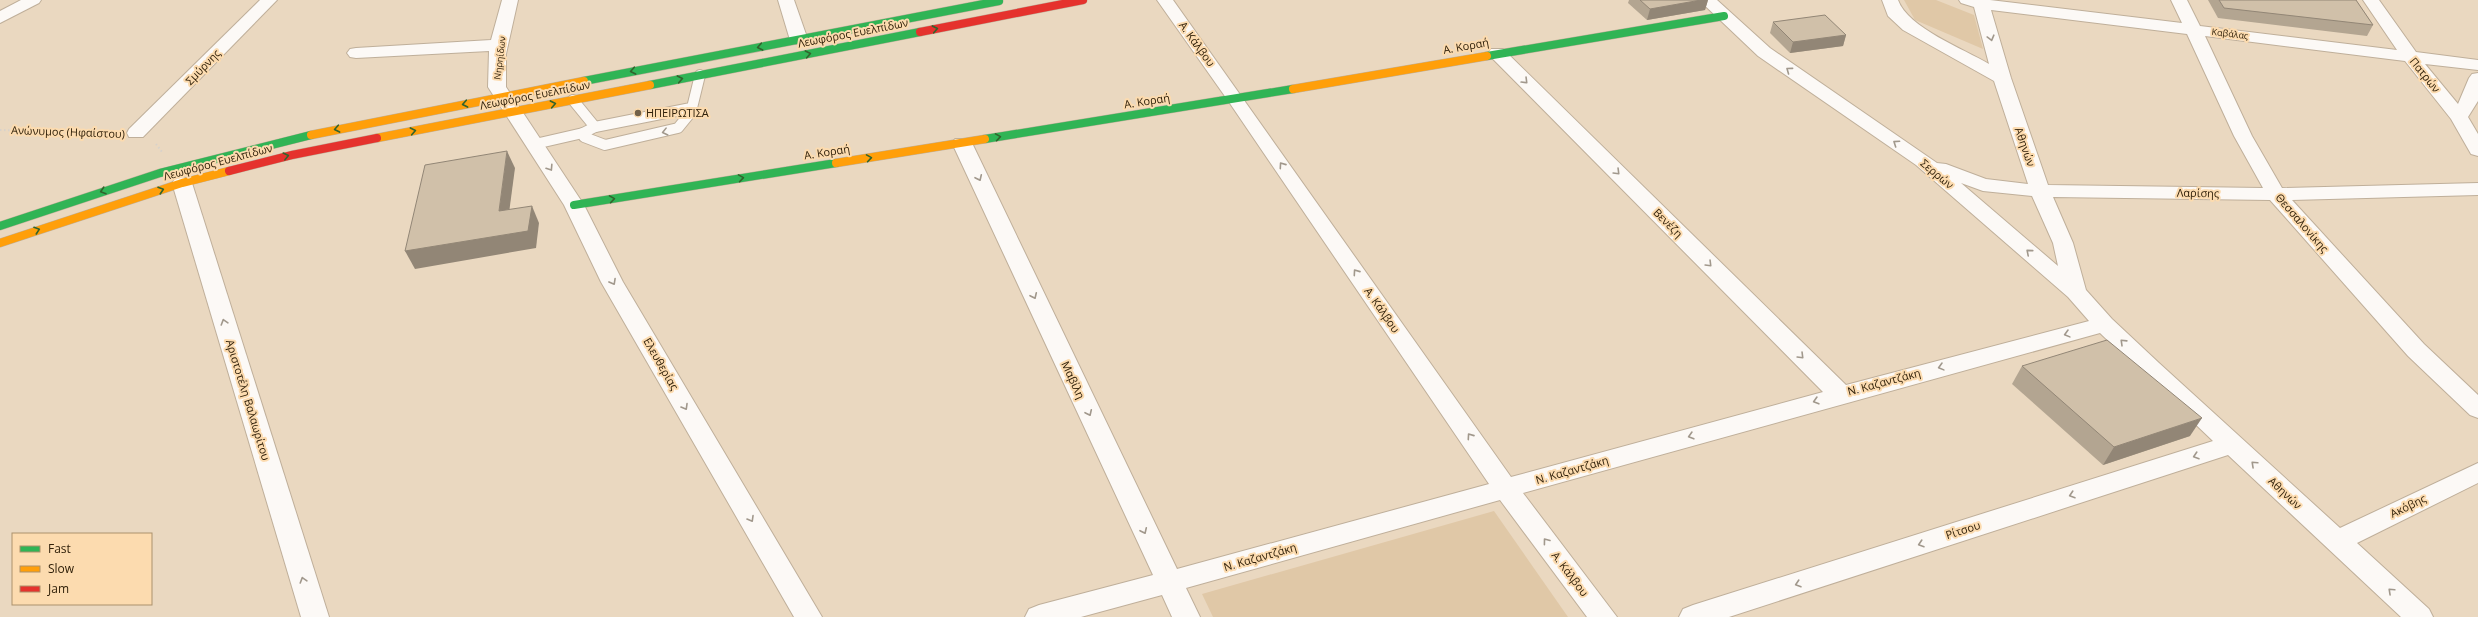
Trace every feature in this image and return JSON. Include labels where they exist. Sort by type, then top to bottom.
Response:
[{"type":"main road","name":"Λεωφόρος Ευελπίδων","points":[[0,243],[183,175],[292,154],[799,40],[1004,0]]},
{"type":"main road","name":"Λεωφόρος Ευελπίδων","points":[[0,226],[183,175],[331,130],[509,104],[573,100],[1083,0]]},
{"type":"main road","name":"Α. Κοραή","points":[[574,205],[1236,99],[1497,53],[1724,16]]},
{"type":"street","points":[[0,18],[33,0]]},
{"type":"street","name":"Σμύρνης","points":[[136,133],[269,0]]},
{"type":"street","name":"Νηρηίδων","points":[[509,104],[495,80],[500,45],[510,0]]},
{"type":"street","points":[[786,0],[799,40]]},
{"type":"street","name":"A. Κάλβου","points":[[1165,0],[1236,99],[1506,489],[1603,617]]},
{"type":"street","name":"Σερρών","points":[[1706,0],[1764,52],[1923,161],[2076,292],[2104,324],[2151,369]]},
{"type":"street","points":[[1890,0],[1894,12],[1909,26],[2002,78]]},
{"type":"street","name":"Θεσσαλονίκης","points":[[2179,0],[2244,136],[2276,194],[2342,271],[2406,338],[2478,409]]},
{"type":"street","name":"Πατρών","points":[[2371,0],[2408,55],[2459,117],[2478,150]]},
{"type":"street","name":"Αθηνών","points":[[1976,2],[2040,191],[2063,244],[2076,292]]},
{"type":"street","name":"Καβάλας","points":[[1976,2],[2193,30],[2408,55],[2478,65]]},
{"type":"street","points":[[356,53],[500,45]]},
{"type":"street","name":"Βενέζη","points":[[1497,53],[1840,394]]},
{"type":"street","points":[[2459,117],[2469,101],[2478,78]]},
{"type":"street","name":"Ελευθερίας","points":[[509,104],[574,205],[612,282],[808,617]]},
{"type":"street","name":"Μαβίλη","points":[[962,143],[1168,583],[1186,617]]},
{"type":"street","name":"Λαρίσης","points":[[1923,161],[1983,185],[2040,191],[2276,194],[2478,189]]},
{"type":"street","name":"Αριστοτέλη Βαλαωρίτου","points":[[183,175],[315,617]]},
{"type":"street","name":"Ν. Καζαντζάκη","points":[[1039,617],[1168,583],[1506,489],[1840,394],[2104,324]]},
{"type":"street","name":"Αθηνών","points":[[2151,369],[2419,617]]},
{"type":"street","name":"Ρίτσου","points":[[1693,617],[2233,444]]},
{"type":"street","name":"Ακόβης","points":[[2337,541],[2478,472]]},
{"type":"lane","points":[[583,133],[591,141],[605,145],[668,132],[684,125],[691,108],[700,75]]},
{"type":"lane","points":[[573,100],[595,127]]},
{"type":"lane","points":[[535,144],[583,133],[595,127],[691,108]]},
{"type":"path","name":"Ανώνυμος (Ηφαίστου)","points":[[0,130],[136,133],[155,139],[157,148],[183,175]]},
{"type":"shaded area","points":[[1904,0],[1936,0],[1974,15],[1983,49],[1915,20]]},
{"type":"shaded area","points":[[1494,511],[1568,617],[1213,617],[1202,594]]},
{"type":"building","points":[[1640,0],[1701,0],[1650,9]]},
{"type":"building","points":[[2219,0],[2356,0],[2373,25],[2224,8]]},
{"type":"building","points":[[1825,15],[1846,35],[1793,42],[1773,22]]},
{"type":"building","points":[[507,151],[499,211],[532,206],[528,231],[405,251],[425,165]]},
{"type":"building","points":[[2107,340],[2202,418],[2114,447],[2022,366]]},
{"type":"traffic: fast","points":[[584,81],[999,1]]},
{"type":"traffic: fast","points":[[1487,56],[1724,16]]},
{"type":"traffic: fast","points":[[650,85],[920,32]]},
{"type":"traffic: fast","points":[[985,139],[1293,89]]},
{"type":"traffic: fast","points":[[0,226],[160,173],[311,135]]},
{"type":"traffic: fast","points":[[574,205],[836,163]]},
{"type":"traffic: slow","points":[[1293,89],[1487,56]]},
{"type":"traffic: slow","points":[[311,135],[584,81]]},
{"type":"traffic: slow","points":[[377,138],[650,85]]},
{"type":"traffic: slow","points":[[836,163],[985,139]]},
{"type":"traffic: slow","points":[[0,243],[182,183],[229,171]]},
{"type":"traffic: jam","points":[[920,32],[1083,0]]},
{"type":"traffic: jam","points":[[229,171],[292,155],[377,138]]},
{"type":"place","name":"ΗΠΕΙΡΩΤΙΣΑ","points":[[638,113]]}]
